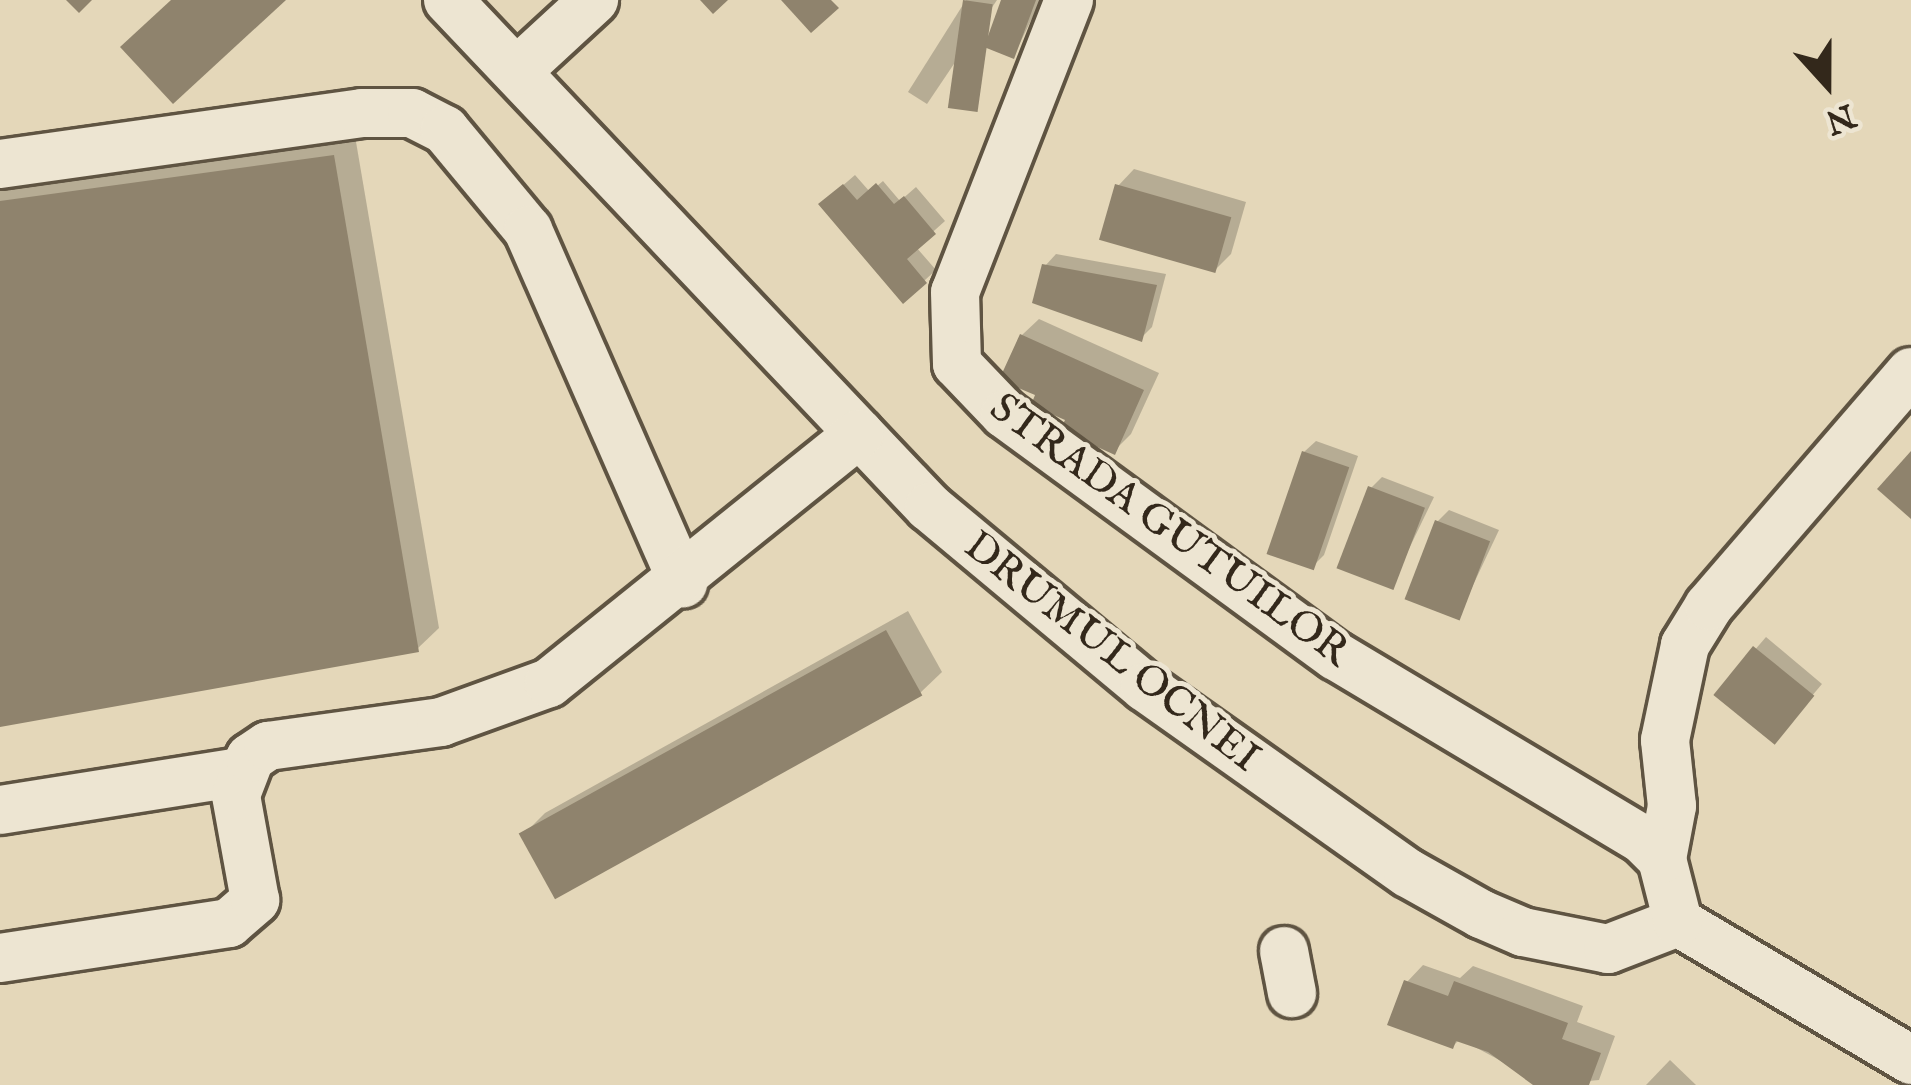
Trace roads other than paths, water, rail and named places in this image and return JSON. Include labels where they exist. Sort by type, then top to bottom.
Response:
[{"type":"street","name":"DRUMUL OCNEI","points":[[448,0],[970,547],[1144,688],[1408,874],[1480,914],[1581,946],[1608,949],[1678,922]]},
{"type":"street","points":[[517,71],[594,0]]},
{"type":"street","name":"STRADA GUTUILOR","points":[[1069,0],[955,292],[951,340],[974,388],[1336,656],[1643,840],[1662,859]]},
{"type":"street","points":[[0,164],[362,112],[412,113],[445,130],[528,230],[683,583]]},
{"type":"street","points":[[1911,372],[1709,606],[1685,645],[1665,740],[1672,806],[1662,859],[1678,922],[1911,1060]]},
{"type":"street","points":[[0,810],[240,772],[268,746],[441,722],[549,682],[683,583],[859,434]]},
{"type":"street","points":[[0,958],[210,929],[242,915],[254,900],[236,795],[240,772]]}]
